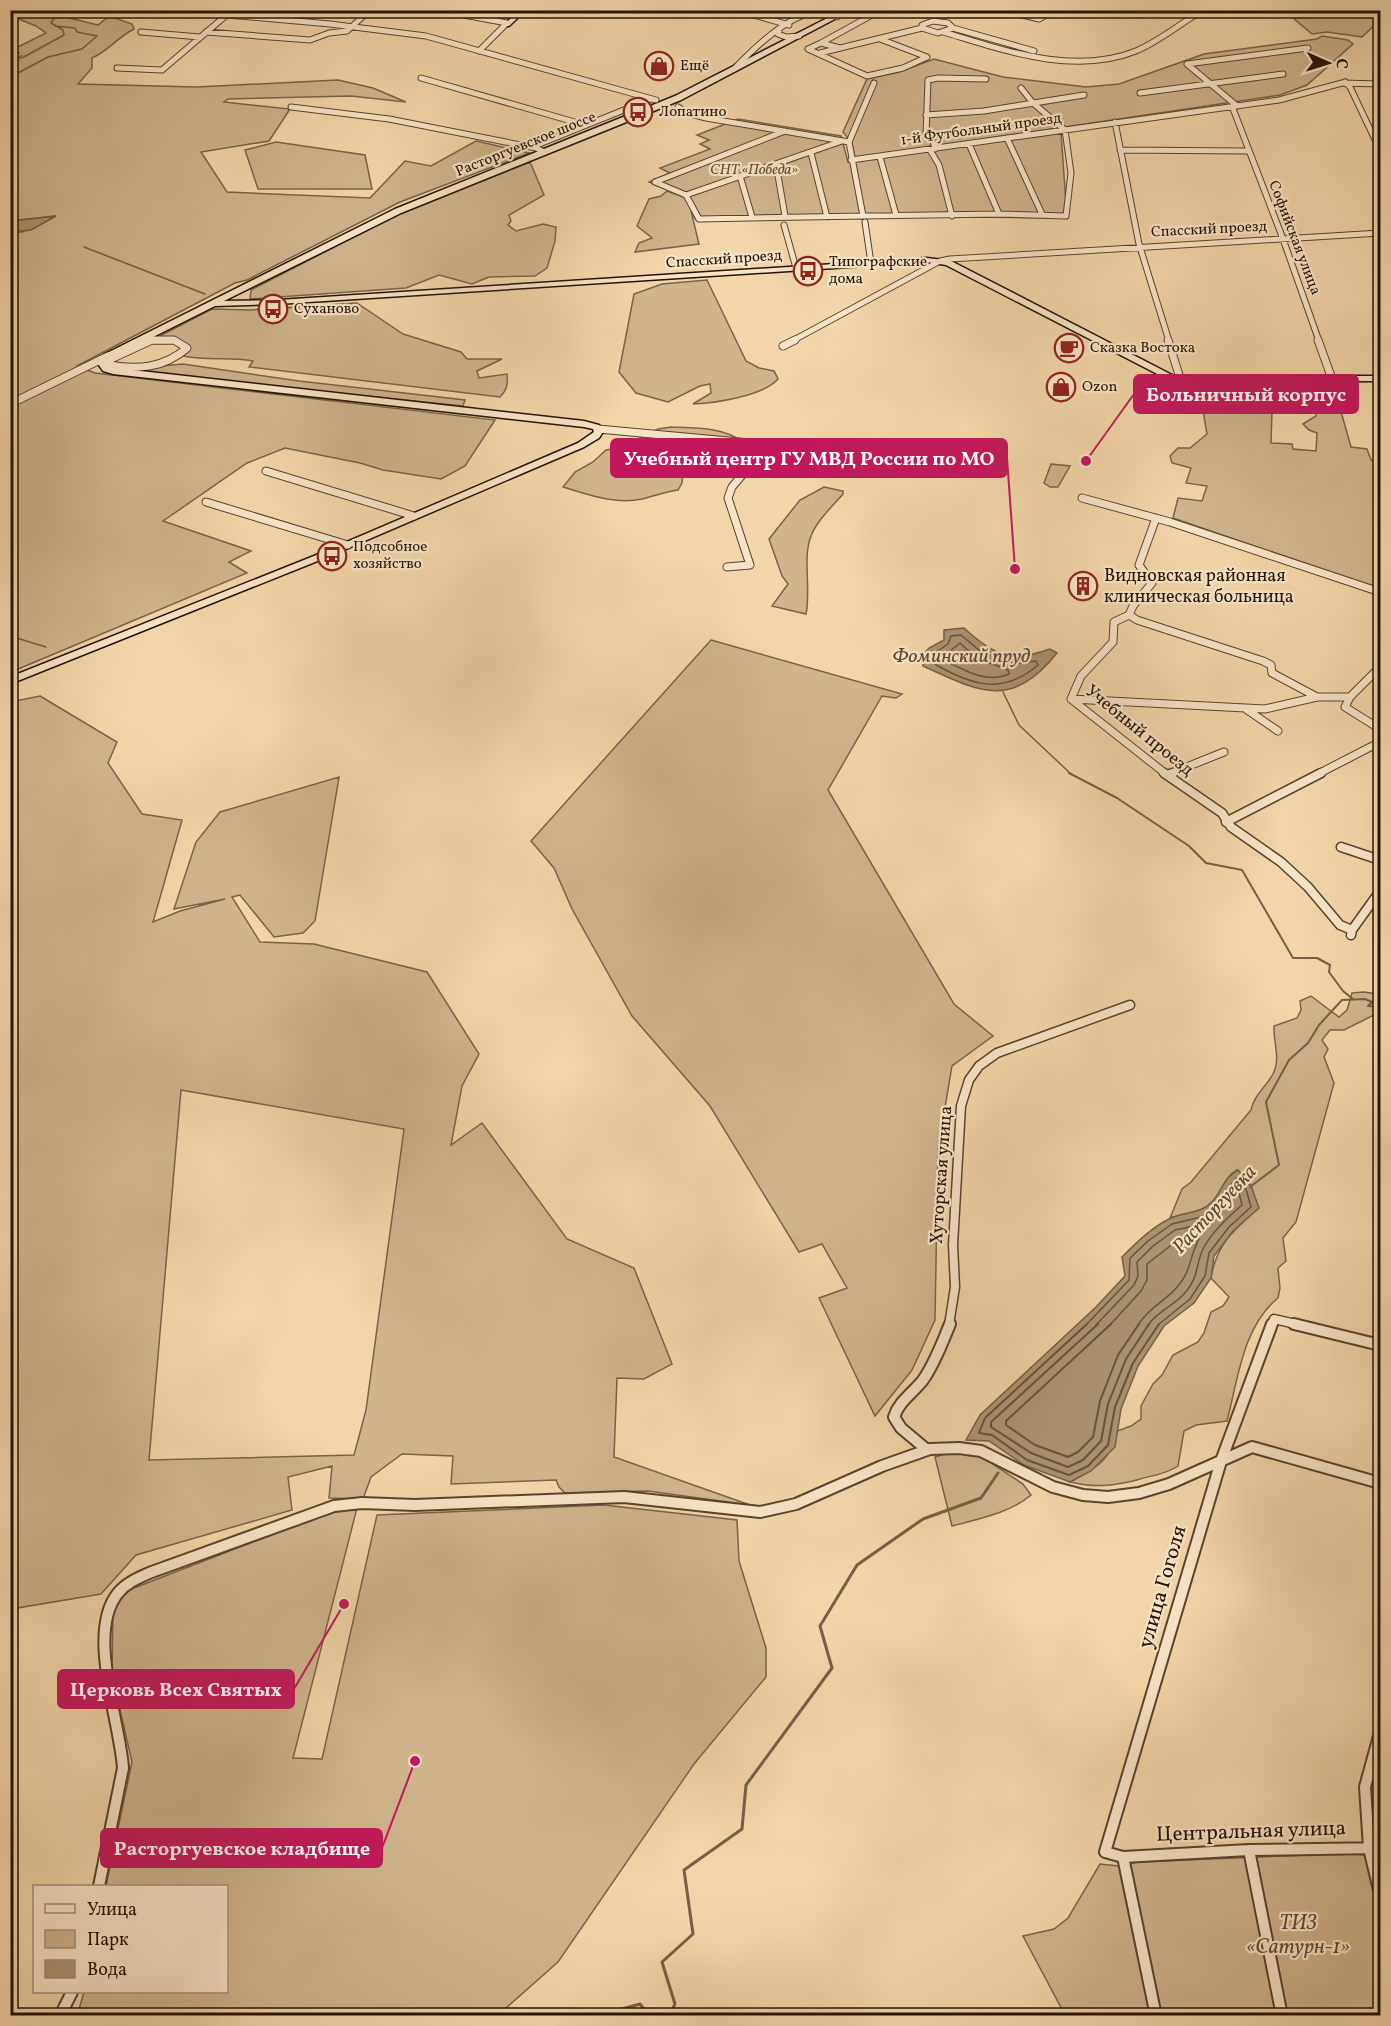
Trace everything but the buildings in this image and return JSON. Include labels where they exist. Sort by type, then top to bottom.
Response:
[{"type":"main road","name":"Расторгуевское шоссе","points":[[109,360],[213,303],[398,211],[678,98],[849,10]]},
{"type":"main road","points":[[507,25],[522,11]]},
{"type":"main road","points":[[940,261],[948,263],[1159,373],[1180,378],[1380,380]]},
{"type":"main road","name":"Спасский проезд","points":[[213,303],[245,304],[871,263],[940,261]]},
{"type":"main road","points":[[10,681],[414,516],[591,440],[596,436],[598,429],[566,422],[113,371],[106,369],[102,364],[109,360]]},
{"type":"street","points":[[206,32],[310,40],[329,33],[347,32],[370,10]]},
{"type":"street","points":[[437,10],[502,21],[507,25],[479,51]]},
{"type":"street","points":[[736,10],[757,14],[789,25]]},
{"type":"street","points":[[880,39],[927,57],[903,68],[867,76],[808,49],[881,10]]},
{"type":"street","points":[[1001,10],[1039,19],[1055,10]]},
{"type":"street","points":[[820,53],[922,28],[1022,55],[1063,60],[1112,57],[1137,50],[1203,10]]},
{"type":"street","points":[[1266,10],[1297,15]]},
{"type":"street","points":[[734,70],[754,48],[796,21],[816,11],[837,16]]},
{"type":"street","points":[[117,68],[162,70],[215,22],[229,13],[426,36],[653,99],[585,124],[537,145],[536,148]]},
{"type":"street","points":[[757,14],[766,13],[796,21]]},
{"type":"street","points":[[922,28],[924,23],[933,21],[948,23],[952,28],[1030,51],[1048,53],[1100,54],[1148,44]]},
{"type":"street","points":[[943,32],[952,28]]},
{"type":"street","points":[[779,31],[778,34],[782,36],[799,36]]},
{"type":"street","points":[[141,32],[200,37]]},
{"type":"street","points":[[821,43],[840,48]]},
{"type":"street","points":[[1234,106],[1186,64],[1308,48]]},
{"type":"street","points":[[1140,93],[1283,74]]},
{"type":"street","points":[[421,78],[585,124]]},
{"type":"street","points":[[952,216],[939,165],[932,149],[933,141],[926,135],[928,80],[938,78],[986,79]]},
{"type":"street","name":"1-й Футбольный проезд","points":[[850,160],[1279,100],[1345,82],[1364,81],[1380,84]]},
{"type":"street","points":[[1345,82],[1350,87],[1380,150]]},
{"type":"street","points":[[871,263],[846,142],[874,83]]},
{"type":"street","points":[[786,131],[654,182],[686,195],[699,219],[999,214],[1066,216],[1071,174],[1065,130],[1034,103],[1021,88]]},
{"type":"street","points":[[926,115],[984,111],[1084,95]]},
{"type":"street","name":"Софийская улица","points":[[1234,106],[1247,151],[1283,239],[1332,379]]},
{"type":"street","points":[[291,107],[388,118],[536,148],[544,152]]},
{"type":"street","points":[[678,107],[687,113],[706,118],[846,142]]},
{"type":"street","points":[[1115,122],[1140,248],[1180,378]]},
{"type":"street","points":[[1007,138],[1042,214]]},
{"type":"street","points":[[686,195],[846,142]]},
{"type":"street","points":[[969,144],[999,214]]},
{"type":"street","points":[[1120,150],[1247,151]]},
{"type":"street","points":[[811,153],[827,217]]},
{"type":"street","points":[[880,157],[896,215]]},
{"type":"street","points":[[776,164],[785,216]]},
{"type":"street","points":[[740,176],[752,217]]},
{"type":"street","points":[[784,225],[796,268]]},
{"type":"street","name":"Спасский проезд","points":[[940,261],[1380,233]]},
{"type":"street","points":[[783,346],[940,261]]},
{"type":"street","points":[[10,404],[152,340],[174,340],[187,348],[180,355],[154,367],[122,368],[109,360]]},
{"type":"street","points":[[598,429],[750,443],[748,468],[732,487],[728,498],[750,565],[727,567]]},
{"type":"street","points":[[266,471],[414,516]]},
{"type":"street","points":[[1082,498],[1156,518],[1380,592]]},
{"type":"street","points":[[206,502],[348,544]]},
{"type":"street","name":"Учебный проезд","points":[[1156,518],[1139,565],[1152,582],[1132,606],[1129,615],[1114,622],[1113,642],[1095,659],[1072,692],[1071,699],[1167,775],[1222,813],[1226,822],[1281,862],[1308,887],[1340,925],[1351,933]]},
{"type":"street","points":[[1129,615],[1137,620],[1263,661],[1271,665],[1272,673],[1317,697]]},
{"type":"street","points":[[1380,667],[1350,698],[1345,707],[1380,729]]},
{"type":"street","points":[[1071,699],[1246,709],[1265,708],[1317,697],[1350,698]]},
{"type":"street","points":[[1246,709],[1278,731]]},
{"type":"street","points":[[1226,822],[1380,742]]},
{"type":"street","points":[[1167,775],[1224,752]]},
{"type":"street","points":[[1341,847],[1380,860]]},
{"type":"street","points":[[1351,933],[1380,891]]},
{"type":"street","name":"Хуторская улица","points":[[927,1449],[922,1443],[904,1433],[894,1417],[897,1408],[922,1381],[934,1363],[951,1321],[955,1287],[953,1245],[961,1106],[969,1080],[979,1066],[996,1053],[1130,1005]]},
{"type":"street","name":"улица Гоголя","points":[[1123,1857],[1105,1852],[1221,1461],[1274,1319],[1380,1345]]},
{"type":"street","points":[[99,1885],[123,1768],[123,1752],[107,1669],[108,1614],[116,1596],[127,1585],[149,1573],[334,1506],[362,1503],[473,1503],[624,1497],[760,1512],[781,1510],[806,1502],[888,1463],[927,1449],[968,1449],[989,1454],[1040,1481],[1065,1491],[1094,1497],[1127,1495],[1166,1485],[1221,1461],[1236,1450],[1252,1447],[1273,1451],[1380,1483]]},
{"type":"street","points":[[1380,1732],[1365,1787],[1380,1894]]},
{"type":"street","name":"Центральная улица","points":[[1123,1857],[1249,1850],[1375,1848]]},
{"type":"street","points":[[1249,1850],[1282,2016]]},
{"type":"street","points":[[1123,1857],[1156,2016]]},
{"type":"street","points":[[60,2016],[72,1993]]},
{"type":"green space","points":[[11,11],[69,11],[65,17],[98,25],[109,16],[132,24],[134,29],[92,58],[92,68],[78,84],[197,87],[338,80],[373,88],[406,102],[351,96],[228,99],[224,102],[290,109],[269,141],[201,152],[227,192],[370,198],[405,161],[431,166],[476,141],[529,153],[400,202],[247,280],[235,283],[77,366],[95,373],[495,420],[465,466],[441,479],[383,470],[285,448],[247,463],[163,521],[251,551],[229,562],[247,573],[11,672],[11,232],[22,232],[55,216],[11,221],[10,84],[18,73],[11,70],[11,67],[21,56],[11,60],[19,53],[12,50],[46,33],[36,26],[11,16]]},
{"type":"green space","points":[[1299,11],[1380,11],[1380,20],[1362,37],[1327,32],[1312,34],[1293,18],[1301,12]]},
{"type":"green space","points":[[1322,36],[1348,40],[1353,44],[1307,85],[1280,95],[855,158],[852,143],[843,132],[867,79],[899,72],[934,59],[1003,77],[1086,87],[1119,84],[1204,54],[1317,39]]},
{"type":"green space","name":"СНТ «Победа»","points":[[738,119],[841,136],[848,162],[1061,133],[1067,218],[863,216],[696,220],[691,211],[699,244],[635,252],[639,243],[652,238],[637,226],[649,199],[661,196],[667,191],[684,197],[649,182],[670,173],[660,168],[710,149],[700,144],[709,140],[697,135]]},
{"type":"green space","points":[[276,142],[365,155],[372,189],[258,189],[245,150]]},
{"type":"green space","points":[[530,162],[544,195],[509,215],[511,221],[508,225],[516,231],[543,224],[556,227],[555,241],[547,268],[535,276],[489,277],[472,284],[439,275],[406,288],[250,299],[251,290],[400,213]]},
{"type":"green space","points":[[707,280],[746,361],[759,368],[774,371],[778,379],[762,390],[751,394],[693,404],[711,393],[710,384],[700,386],[668,402],[636,393],[619,372],[634,294],[662,284]]},
{"type":"green space","points":[[357,303],[403,334],[461,352],[467,359],[502,359],[477,371],[479,378],[507,374],[504,392],[500,397],[249,367],[253,361],[189,357],[180,355],[186,348],[174,340],[152,340],[212,309],[250,310]]},
{"type":"green space","points":[[183,364],[299,381],[465,400],[463,406],[116,370]]},
{"type":"green space","points":[[1340,408],[1351,447],[1367,449],[1371,460],[1380,464],[1380,589],[1173,518],[1178,498],[1202,501],[1207,486],[1186,483],[1191,468],[1172,463],[1170,456],[1178,448],[1190,448],[1207,434],[1203,411],[1272,412],[1271,443],[1292,444],[1293,449],[1316,451],[1317,433],[1309,430],[1303,424],[1316,416],[1315,410]]},
{"type":"green space","points":[[671,427],[708,429],[727,433],[742,442],[742,455],[736,461],[709,459],[684,462],[682,483],[678,490],[642,499],[611,500],[563,487],[575,472],[593,462],[606,450],[619,448],[658,429]]},
{"type":"green space","points":[[1051,464],[1070,466],[1058,487],[1050,487],[1044,483]]},
{"type":"green space","points":[[824,487],[843,491],[843,494],[820,521],[810,539],[807,556],[806,614],[772,606],[788,584],[782,576],[769,539],[800,500]]},
{"type":"green space","points":[[711,640],[902,694],[896,698],[882,696],[828,790],[954,1004],[993,1036],[952,1066],[938,1149],[935,1320],[912,1370],[875,1416],[819,1298],[847,1288],[822,1244],[799,1252],[710,1106],[632,1016],[572,909],[554,868],[531,841]]},
{"type":"green space","points":[[40,696],[117,742],[108,763],[142,814],[182,820],[153,922],[180,911],[225,899],[174,909],[196,842],[220,812],[339,777],[315,921],[303,933],[274,937],[240,895],[232,897],[260,942],[314,944],[427,972],[479,1054],[462,1086],[451,1145],[482,1123],[567,1239],[634,1268],[672,1364],[644,1379],[617,1378],[614,1457],[750,1505],[648,1491],[565,1493],[556,1480],[451,1484],[453,1456],[402,1454],[371,1477],[363,1499],[329,1498],[332,1466],[288,1477],[292,1510],[136,1555],[101,1594],[11,1609],[10,702]],"holes":[[[181,1090],[404,1129],[366,1410],[354,1455],[149,1460]]]},
{"type":"green space","points":[[1352,993],[1377,994],[1380,1012],[1344,1030],[1330,1030],[1322,1040],[1328,1049],[1324,1057],[1334,1083],[1296,1222],[1283,1238],[1286,1261],[1278,1268],[1280,1288],[1278,1298],[1266,1310],[1249,1338],[1227,1421],[1196,1425],[1184,1431],[1178,1466],[1168,1471],[1112,1485],[1096,1486],[1070,1482],[1094,1468],[1107,1456],[1115,1441],[1117,1431],[1141,1419],[1141,1406],[1173,1355],[1198,1342],[1204,1333],[1211,1312],[1223,1306],[1229,1297],[1211,1278],[1217,1256],[1227,1238],[1258,1208],[1251,1185],[1237,1170],[1207,1206],[1170,1218],[1182,1189],[1191,1182],[1251,1110],[1255,1100],[1273,1074],[1277,1056],[1274,1026],[1297,1018],[1301,1010],[1300,1001],[1311,996],[1339,1017],[1347,1010]]},
{"type":"green space","points":[[955,1451],[976,1453],[1023,1484],[1031,1495],[1004,1511],[952,1526],[935,1457]]},
{"type":"green space","points":[[604,1505],[737,1520],[739,1561],[766,1648],[766,1677],[694,1764],[558,1962],[498,2015],[77,2016],[84,1993],[228,1993],[228,1885],[106,1885],[132,1762],[112,1675],[113,1607],[129,1590],[330,1512],[357,1508],[293,1758],[322,1759],[377,1515]]},
{"type":"green space","name":"ТИЗ «Сатурн-1»","points":[[1380,1852],[1380,2015],[1065,2015],[1023,1936],[1054,1929],[1068,1918],[1100,1864],[1119,1866],[1138,1862]]},
{"type":"water","points":[[56,216],[31,230],[11,232],[11,221]]},
{"type":"water","name":"Фоминский пруд","points":[[964,628],[994,651],[1004,654],[1025,656],[1050,649],[1057,653],[1025,683],[1009,689],[994,691],[962,683],[923,666],[922,656],[929,648],[944,640],[944,630]]},
{"type":"water","points":[[1238,1170],[1251,1186],[1259,1208],[1233,1231],[1214,1256],[1211,1278],[1194,1303],[1164,1326],[1138,1366],[1121,1409],[1115,1447],[1091,1471],[1070,1482],[1024,1465],[989,1441],[966,1440],[980,1415],[1096,1307],[1125,1276],[1122,1257],[1127,1252],[1162,1223],[1207,1206],[1229,1176]]},
{"type":"waterway","points":[[56,26],[51,23],[59,10]]},
{"type":"waterway","points":[[18,73],[48,57],[82,49],[97,36],[77,32],[75,28],[56,26]]},
{"type":"waterway","points":[[22,58],[64,35],[63,30],[56,26]]},
{"type":"waterway","points":[[84,247],[205,294]]},
{"type":"waterway","points":[[10,636],[46,647]]},
{"type":"waterway","points":[[1003,692],[1019,725],[1071,774]]},
{"type":"waterway","points":[[1069,773],[1117,798],[1189,846],[1206,863],[1242,870],[1293,958],[1317,958],[1330,965],[1329,972],[1343,991],[1353,999]]},
{"type":"waterway","name":"Расторгуевка","points":[[1250,1187],[1279,1165],[1266,1102],[1289,1060],[1308,1043],[1319,1025],[1342,1000],[1365,999],[1372,1002],[1368,1006],[1380,1007]]},
{"type":"waterway","name":"Расторгуевка","points":[[669,2016],[675,2004],[662,1962],[693,1934],[684,1870],[742,1829],[746,1785],[832,1668],[820,1626],[857,1565],[923,1519],[981,1498],[998,1473]]},
{"type":"waterway","name":"Расторгуевка","points":[[597,2016],[640,2004],[649,2016]]},
{"type":"place","name":"Ещё","points":[[659,66]]},
{"type":"place","name":"Лопатино","points":[[638,112]]},
{"type":"place","name":"Типографские дома","points":[[808,271]]},
{"type":"place","name":"Суханово","points":[[273,309]]},
{"type":"place","name":"Сказка Востока","points":[[1069,348]]},
{"type":"place","name":"Ozon","points":[[1061,387]]},
{"type":"place","name":"Больничный корпус","points":[[1086,461]]},
{"type":"place","name":"Подсобное хозяйство","points":[[332,556]]},
{"type":"place","name":"Учебный центр ГУ МВД России по МО","points":[[1015,569]]},
{"type":"place","name":"Видновская районная клиническая больница","points":[[1083,586]]},
{"type":"place","name":"Церковь Всех Святых","points":[[344,1604]]},
{"type":"place","name":"Расторгуевское кладбище","points":[[415,1761]]}]
